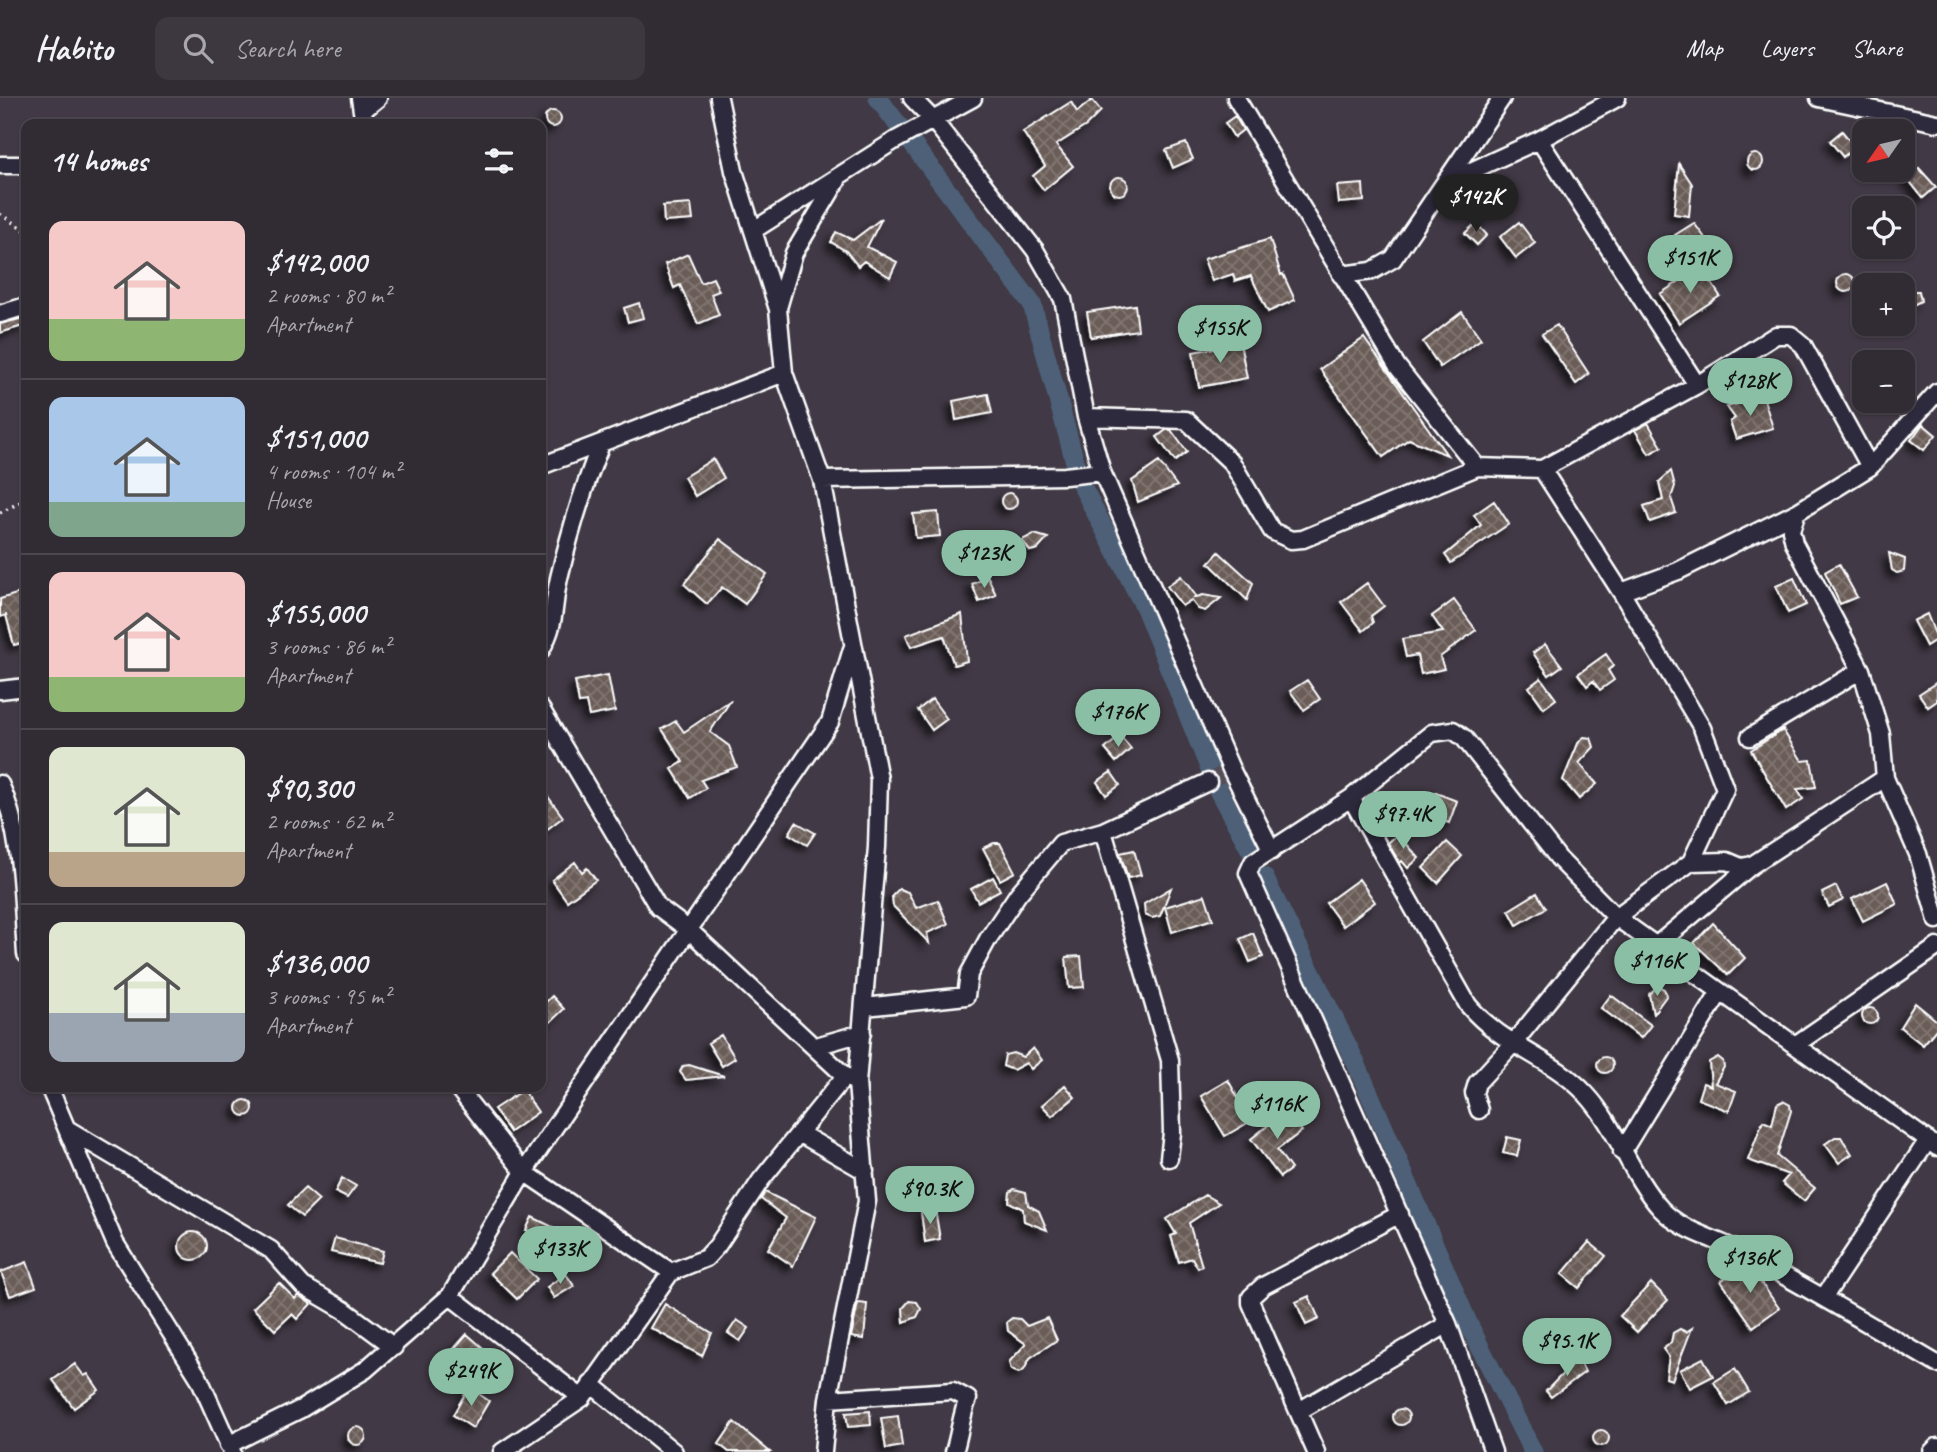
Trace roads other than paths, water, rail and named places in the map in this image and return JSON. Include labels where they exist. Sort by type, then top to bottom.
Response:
[{"type":"street","points":[[362,111],[378,98]]},
{"type":"street","points":[[719,98],[734,171],[778,309],[784,373],[821,480],[852,647],[876,751],[879,779],[865,1007],[851,1079],[865,1171],[865,1224],[828,1399],[823,1452]]},
{"type":"street","points":[[912,98],[934,121],[1052,275],[1068,317],[1086,417],[1102,472],[1231,769],[1272,851]]},
{"type":"street","points":[[754,230],[894,141],[972,98]]},
{"type":"street","points":[[1236,98],[1340,275],[1398,366],[1477,467]]},
{"type":"street","points":[[1340,275],[1372,271],[1393,259],[1502,98]]},
{"type":"street","points":[[1447,182],[1539,140],[1617,98]]},
{"type":"street","points":[[1819,98],[1937,123]]},
{"type":"street","points":[[1539,140],[1697,385]]},
{"type":"street","points":[[0,165],[21,165]]},
{"type":"street","points":[[778,309],[793,253],[841,176]]},
{"type":"street","points":[[0,314],[21,308]]},
{"type":"street","points":[[1086,417],[1186,420],[1232,463],[1272,531],[1291,540],[1303,539],[1477,467],[1542,469],[1697,385],[1776,335],[1791,335],[1803,345],[1870,467]]},
{"type":"street","points":[[546,464],[784,373]]},
{"type":"street","points":[[1621,592],[1678,571],[1797,512],[1870,467],[1937,392]]},
{"type":"street","points":[[546,640],[552,629],[558,582],[570,535],[584,485],[601,444]]},
{"type":"street","points":[[1479,1110],[1475,1093],[1477,1083],[1512,1045],[1616,917],[1691,862],[1726,789],[1702,728],[1621,592],[1542,469]]},
{"type":"street","points":[[821,480],[1066,476],[1102,472]]},
{"type":"street","points":[[1797,512],[1791,530],[1799,557],[1861,670],[1881,734],[1885,778],[1918,854],[1937,920]]},
{"type":"street","points":[[51,1092],[115,1243],[199,1378],[230,1449],[365,1370],[450,1296],[524,1172],[830,722],[852,647]]},
{"type":"street","points":[[1750,737],[1861,670]]},
{"type":"street","points":[[0,690],[21,688]]},
{"type":"street","points":[[546,718],[643,886],[658,906],[690,930],[851,1079]]},
{"type":"street","points":[[1493,1452],[1448,1324],[1249,878],[1249,868],[1253,862],[1351,798],[1433,733],[1443,729],[1452,730],[1464,738],[1559,859],[1616,917],[1658,944],[1720,992],[1932,1143],[1824,1297]]},
{"type":"street","points":[[1658,944],[1752,865],[1885,778]]},
{"type":"street","points":[[865,1007],[966,996],[969,974],[988,939],[1024,887],[1061,843],[1103,831],[1208,782]]},
{"type":"street","points":[[0,784],[11,819],[21,889]]},
{"type":"street","points":[[1351,798],[1468,1005],[1484,1024],[1512,1045],[1559,1072],[1586,1093],[1660,1208],[1681,1226],[1736,1249],[1937,1364]]},
{"type":"street","points":[[1103,831],[1170,1060],[1170,1158]]},
{"type":"street","points":[[1918,854],[1937,868]]},
{"type":"street","points":[[1691,862],[1727,861],[1741,867],[1752,865]]},
{"type":"street","points":[[1795,1045],[1937,947]]},
{"type":"street","points":[[1622,1152],[1720,992]]},
{"type":"street","points":[[816,1046],[862,1033]]},
{"type":"street","points":[[502,1452],[586,1391],[671,1272],[706,1258],[799,1133],[851,1079]]},
{"type":"street","points":[[461,1092],[524,1172],[671,1272]]},
{"type":"street","points":[[69,1130],[271,1250],[303,1286],[344,1310],[394,1347]]},
{"type":"street","points":[[799,1133],[865,1171]]},
{"type":"street","points":[[1316,1452],[1251,1303],[1251,1297],[1263,1286],[1400,1214]]},
{"type":"street","points":[[450,1296],[674,1452]]},
{"type":"street","points":[[1298,1411],[1448,1324]]},
{"type":"street","points":[[828,1399],[953,1391],[962,1394],[968,1399],[962,1413],[963,1422],[954,1452]]},
{"type":"street","points":[[1932,1452],[1937,1447]]},
{"type":"waterway","points":[[878,98],[1032,304],[1081,484],[1145,608],[1219,792],[1251,851]]},
{"type":"waterway","points":[[1264,877],[1356,1063],[1469,1325],[1533,1452]]},
{"type":"tunnel","points":[[1208,782],[1231,769]]}]
